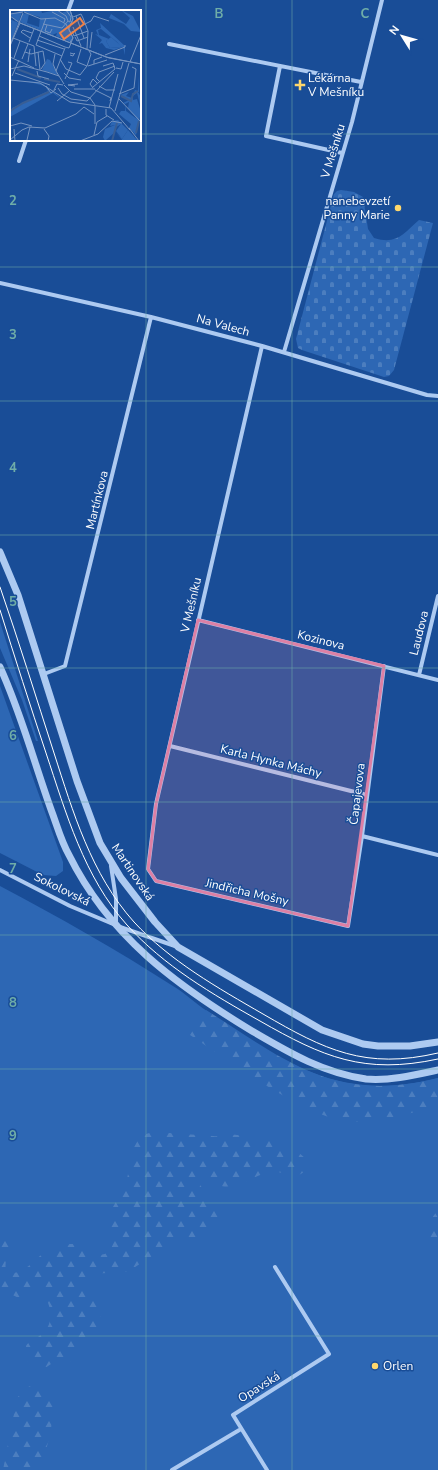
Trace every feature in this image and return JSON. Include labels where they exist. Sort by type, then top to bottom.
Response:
[{"type":"street","points":[[68,10],[72,0]]},
{"type":"street","name":"V Mešníku","points":[[284,352],[342,153],[382,0]]},
{"type":"street","points":[[169,44],[361,82]]},
{"type":"street","points":[[280,66],[266,136],[342,153]]},
{"type":"street","points":[[19,161],[26,141]]},
{"type":"street","name":"Na Valech","points":[[0,283],[152,317],[284,352],[427,395],[438,396]]},
{"type":"street","name":"Martínkova","points":[[44,674],[64,666],[152,317]]},
{"type":"street","name":"V Mešníku","points":[[148,869],[156,804],[262,346]]},
{"type":"street","name":"Martinovská","points":[[0,552],[18,595],[77,781],[100,843],[133,895],[178,947],[308,1024],[336,1036],[363,1044],[392,1047],[438,1042]]},
{"type":"street","name":"Laudova","points":[[419,675],[438,596]]},
{"type":"street","name":"Kozinova","points":[[198,620],[438,680]]},
{"type":"street","name":"Čapajevova","points":[[348,926],[362,836],[384,666]]},
{"type":"street","points":[[0,667],[12,694],[67,852],[91,894],[134,946],[154,964],[224,1014],[300,1059],[327,1070],[366,1078],[398,1078],[438,1070]]},
{"type":"street","name":"Karla Hynka Máchy","points":[[170,746],[367,795]]},
{"type":"street","points":[[362,836],[438,855]]},
{"type":"street","points":[[110,859],[116,899],[116,925]]},
{"type":"street","name":"Jindřicha Mošny","points":[[148,869],[156,881],[348,926]]},
{"type":"street","name":"Sokolovská","points":[[0,870],[70,906],[134,933],[178,947]]},
{"type":"street","name":"Opavská","points":[[267,1470],[233,1415],[329,1354],[275,1267]]},
{"type":"street","points":[[172,1470],[241,1429]]},
{"type":"highlighted area","points":[[198,620],[384,666],[348,926],[156,881],[148,869],[156,804]]},
{"type":"green space","points":[[341,190],[354,192],[363,197],[368,229],[374,238],[388,240],[399,237],[419,220],[433,223],[394,370],[389,376],[384,377],[298,348],[296,339],[334,194]]},
{"type":"green space","points":[[0,622],[38,741],[36,741],[22,700],[0,648]]},
{"type":"green space","points":[[0,686],[63,862],[63,871],[56,876],[43,875],[0,853]]},
{"type":"green space","points":[[0,886],[131,960],[177,989],[207,1011],[262,1047],[315,1074],[342,1082],[371,1086],[403,1084],[438,1078],[438,1470],[0,1470]]},
{"type":"green space","points":[[206,1010],[262,1046],[289,1061],[314,1073],[341,1082],[370,1086],[402,1085],[438,1078],[438,1106],[395,1117],[363,1122],[334,1119],[313,1111],[269,1087],[190,1035]]},
{"type":"green space","points":[[155,1132],[216,1136],[234,1135],[264,1139],[286,1146],[295,1151],[307,1161],[308,1166],[307,1169],[296,1176],[269,1172],[237,1185],[229,1186],[221,1186],[214,1183],[206,1176],[199,1183],[215,1206],[218,1216],[217,1222],[193,1240],[178,1239],[129,1271],[96,1274],[85,1279],[81,1283],[82,1289],[94,1299],[102,1312],[98,1325],[69,1363],[64,1365],[54,1362],[42,1370],[32,1368],[27,1360],[26,1346],[48,1327],[50,1322],[50,1309],[42,1291],[33,1291],[23,1300],[0,1289],[0,1236],[9,1238],[11,1246],[6,1261],[6,1270],[16,1273],[26,1268],[44,1253],[66,1244],[77,1245],[96,1254],[105,1254],[112,1247],[113,1243],[109,1223],[110,1215],[113,1206],[125,1186],[134,1147],[142,1136]]},
{"type":"green space","points":[[438,1211],[438,1249],[436,1250],[430,1245],[429,1231],[432,1218]]},
{"type":"green space","points":[[35,1384],[42,1386],[49,1392],[54,1401],[51,1428],[44,1454],[36,1470],[3,1470],[17,1398],[26,1388]]},
{"type":"tram line","points":[[0,587],[76,820],[106,884],[134,922],[163,949],[195,973],[285,1027],[326,1047],[367,1058],[412,1058],[438,1053]]},
{"type":"tram line","points":[[0,610],[28,699],[78,844],[99,886],[112,906],[141,940],[157,954],[207,990],[283,1034],[324,1053],[345,1060],[366,1064],[388,1065],[438,1059]]},
{"type":"place","name":"Lékárna V Mešníku","points":[[300,85]]},
{"type":"place","name":"nanebevzetí Panny Marie","points":[[398,208]]},
{"type":"place","name":"Orlen","points":[[375,1366]]}]
